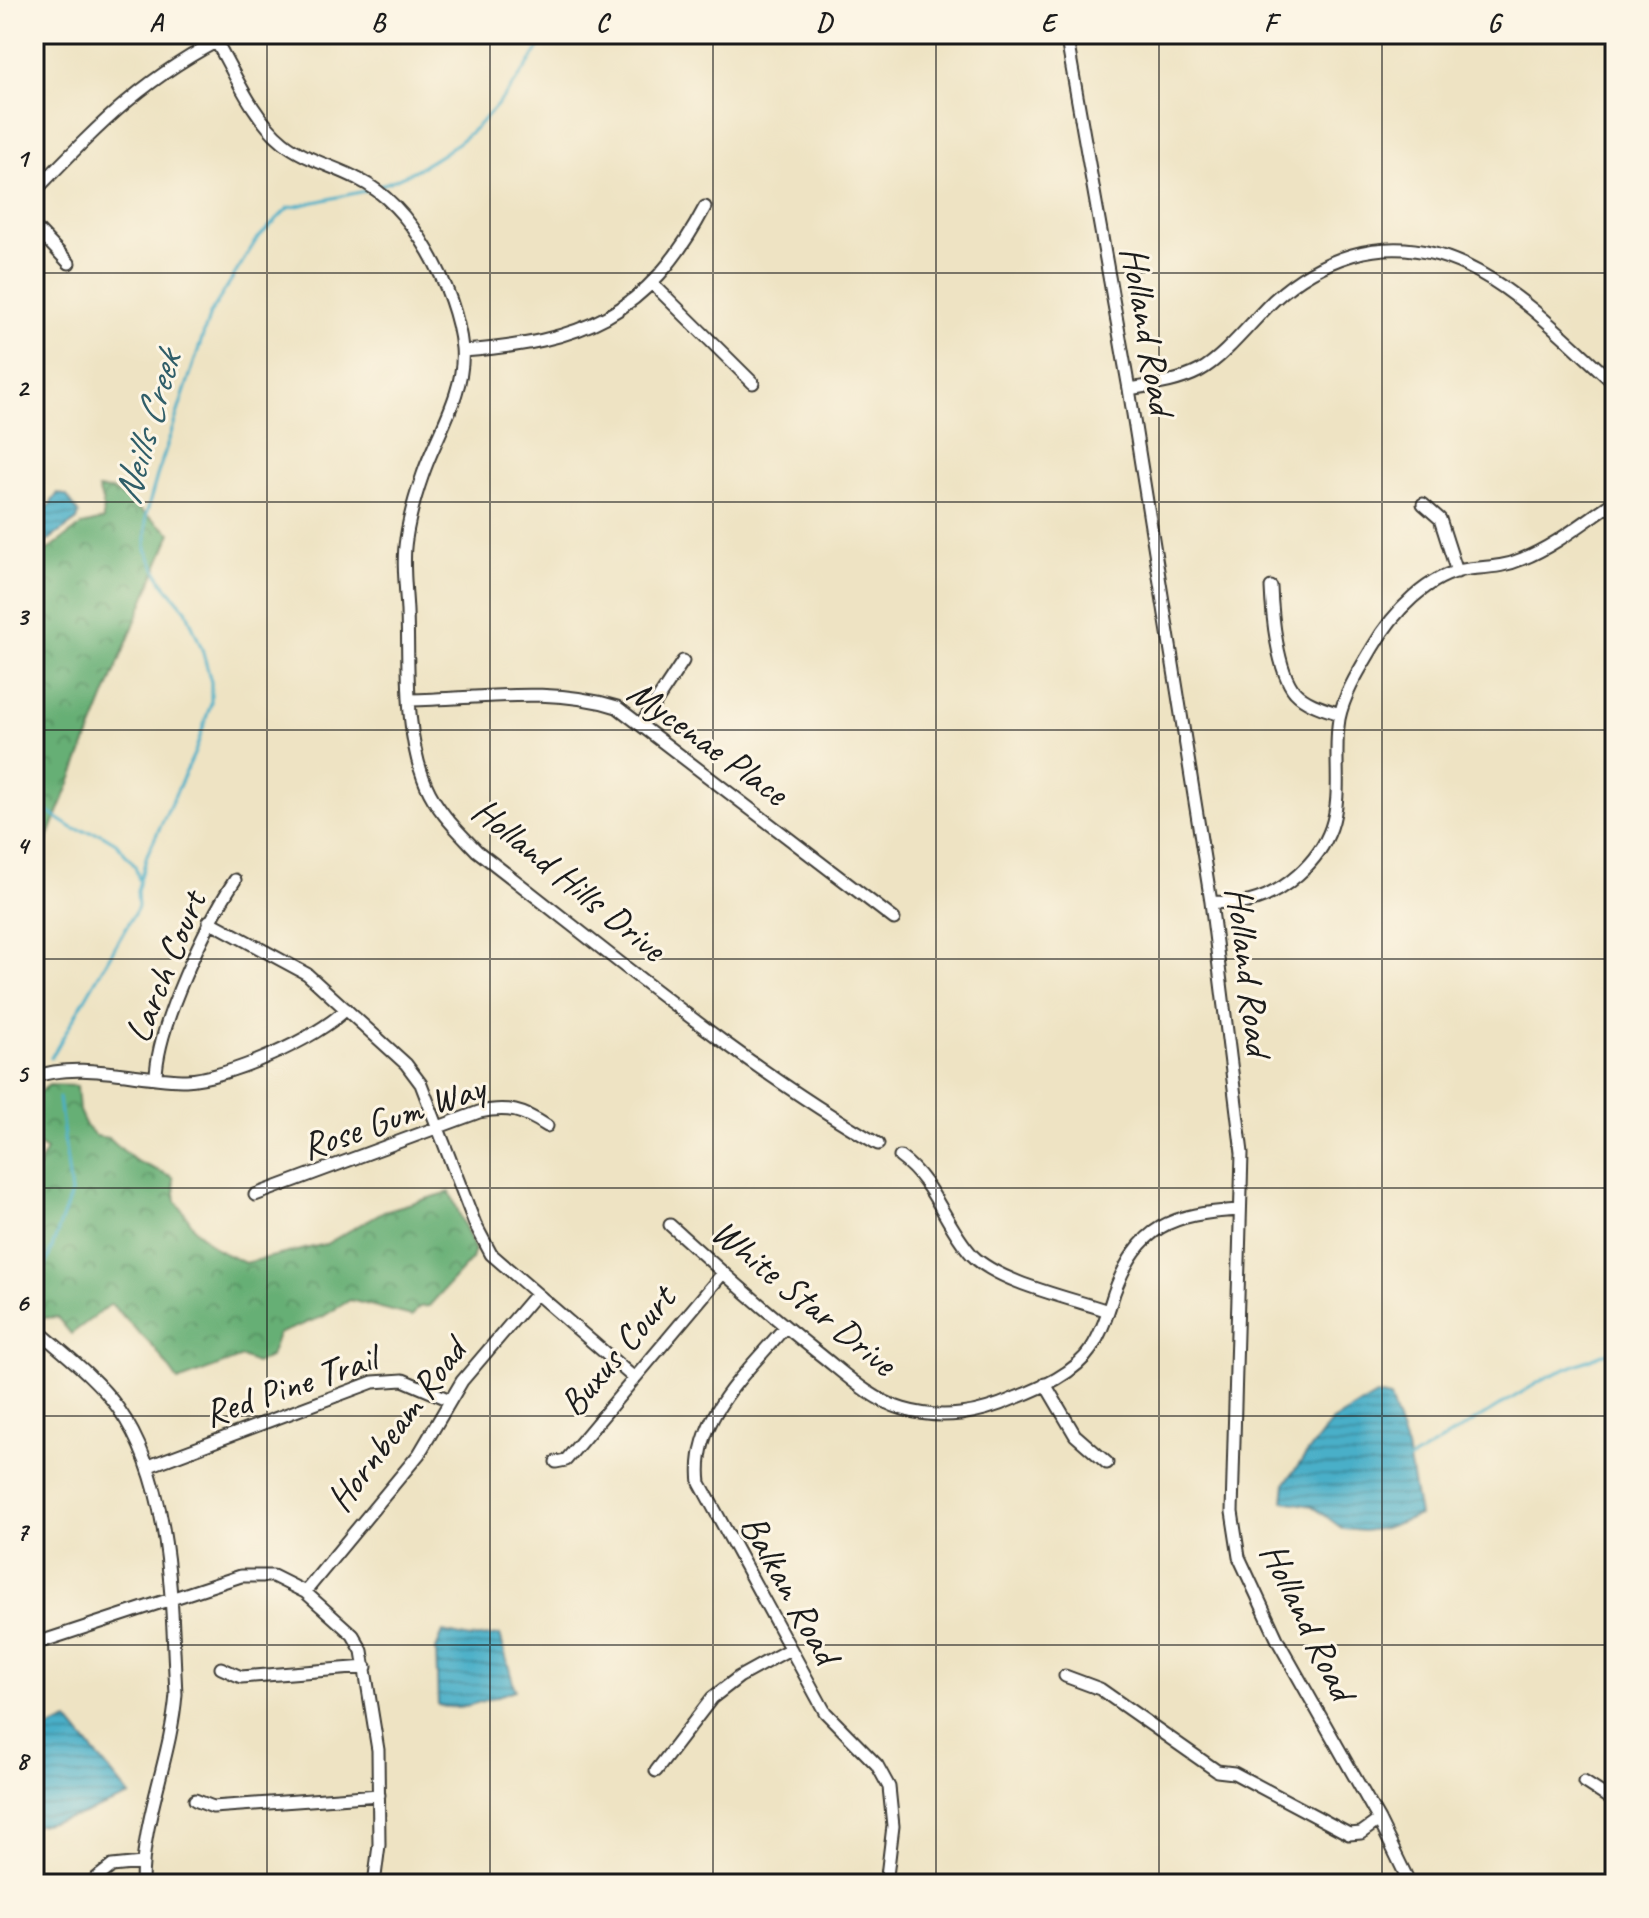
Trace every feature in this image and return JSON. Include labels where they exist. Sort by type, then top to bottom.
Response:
[{"type":"street","points":[[34,192],[123,102],[152,78],[231,34]]},
{"type":"street","name":"Holland Road","points":[[1066,34],[1129,389],[1211,902],[1242,1153],[1232,1512],[1239,1557],[1279,1643],[1379,1820],[1410,1884]]},
{"type":"street","name":"Holland Hills Drive","points":[[216,41],[259,114],[282,141],[383,193],[404,214],[456,316],[463,351],[455,395],[422,475],[405,540],[410,700],[426,784],[445,818],[477,851],[756,1068],[808,1104],[878,1144]]},
{"type":"street","points":[[463,351],[530,344],[575,333],[627,305],[653,284],[690,236],[705,207]]},
{"type":"street","points":[[34,226],[69,263]]},
{"type":"street","points":[[1129,389],[1166,383],[1202,370],[1284,291],[1315,269],[1375,248],[1417,248],[1452,257],[1495,280],[1615,384]]},
{"type":"street","points":[[653,284],[753,383]]},
{"type":"street","points":[[1211,902],[1244,903],[1268,896],[1290,881],[1317,854],[1332,827],[1335,748],[1340,714],[1375,644],[1400,609],[1432,584],[1457,572],[1487,570],[1537,553],[1615,501]]},
{"type":"street","points":[[1423,504],[1440,519],[1457,572]]},
{"type":"street","points":[[1271,587],[1284,673],[1296,693],[1315,705],[1340,714]]},
{"type":"street","points":[[642,723],[683,661]]},
{"type":"street","name":"Mycenae Place","points":[[410,700],[541,694],[617,707],[642,723],[894,919]]},
{"type":"street","name":"Larch Court","points":[[156,1077],[159,1049],[209,921],[235,880]]},
{"type":"street","points":[[209,921],[295,966],[406,1064],[421,1084],[484,1242],[500,1264],[634,1378]]},
{"type":"street","points":[[34,1077],[59,1072],[187,1080],[218,1073],[321,1032],[346,1009]]},
{"type":"street","name":"Rose Gum Way","points":[[255,1195],[437,1127],[501,1108],[523,1110],[547,1126]]},
{"type":"street","points":[[900,1157],[927,1182],[962,1242],[988,1268],[1108,1311]]},
{"type":"street","name":"White Star Drive","points":[[670,1225],[785,1327],[871,1394],[906,1410],[962,1415],[986,1411],[1045,1384],[1080,1362],[1090,1351],[1129,1259],[1149,1233],[1167,1221],[1189,1214],[1239,1210]]},
{"type":"street","name":"Buxus Court","points":[[556,1462],[566,1460],[723,1273]]},
{"type":"street","name":"Hornbeam Road","points":[[305,1592],[419,1454],[450,1400],[536,1294]]},
{"type":"street","points":[[34,1327],[117,1406],[149,1466],[161,1519],[176,1694],[174,1718],[142,1863],[142,1884]]},
{"type":"street","name":"Balkan Road","points":[[785,1327],[718,1407],[706,1428],[698,1465],[705,1498],[788,1650],[825,1712],[877,1765],[889,1787],[893,1826],[886,1884]]},
{"type":"street","name":"Red Pine Trail","points":[[149,1466],[373,1382],[403,1380],[450,1400]]},
{"type":"street","points":[[1045,1384],[1075,1435],[1107,1463]]},
{"type":"street","points":[[34,1644],[214,1582],[257,1574],[273,1576],[305,1592],[353,1635],[366,1667],[378,1750],[379,1845],[374,1884]]},
{"type":"street","points":[[656,1771],[712,1698],[739,1677],[788,1650]]},
{"type":"street","points":[[221,1668],[241,1677],[366,1667]]},
{"type":"street","points":[[1065,1676],[1100,1689],[1217,1771],[1234,1773],[1349,1834],[1361,1833],[1379,1820]]},
{"type":"street","points":[[1584,1782],[1615,1802]]},
{"type":"street","points":[[195,1800],[213,1807],[379,1795]]},
{"type":"street","points":[[89,1884],[112,1866],[142,1863]]},
{"type":"green space","points":[[98,489],[112,490],[171,533],[45,845],[40,851],[34,851],[34,560],[82,525],[103,520],[103,503]]},
{"type":"green space","points":[[49,1085],[77,1086],[79,1111],[86,1126],[96,1136],[108,1138],[136,1161],[173,1177],[176,1201],[196,1230],[217,1250],[245,1263],[326,1244],[384,1211],[450,1192],[475,1250],[472,1259],[429,1306],[419,1307],[412,1316],[350,1300],[322,1317],[278,1334],[270,1357],[256,1363],[242,1357],[178,1381],[155,1349],[111,1304],[71,1334],[57,1317],[43,1318],[34,1309],[34,1178],[46,1150],[34,1143],[34,1096]]},
{"type":"water","points":[[58,493],[67,496],[79,514],[77,520],[34,550],[38,521]]},
{"type":"water","points":[[1376,1395],[1390,1398],[1407,1449],[1419,1515],[1384,1528],[1364,1531],[1343,1529],[1312,1506],[1283,1501],[1285,1483],[1331,1422]]},
{"type":"water","points":[[443,1632],[470,1638],[500,1635],[515,1690],[467,1706],[438,1705],[436,1649]]},
{"type":"water","points":[[68,1720],[130,1796],[78,1816],[34,1826],[34,1735]]},
{"type":"waterway","name":"Neills Creek","points":[[376,187],[431,161],[476,127],[514,85],[547,34]]},
{"type":"waterway","name":"Neills Creek","points":[[51,1058],[138,907],[137,891],[147,855],[195,752],[211,703],[211,682],[186,610],[162,582],[146,549],[146,515],[210,314],[257,239],[288,208],[369,190]]},
{"type":"waterway","points":[[34,803],[74,829],[101,834],[116,843],[135,866],[139,880]]},
{"type":"waterway","name":"Neills Creek","points":[[34,1298],[71,1194],[59,1098]]},
{"type":"waterway","points":[[1405,1463],[1549,1376],[1615,1349]]}]
